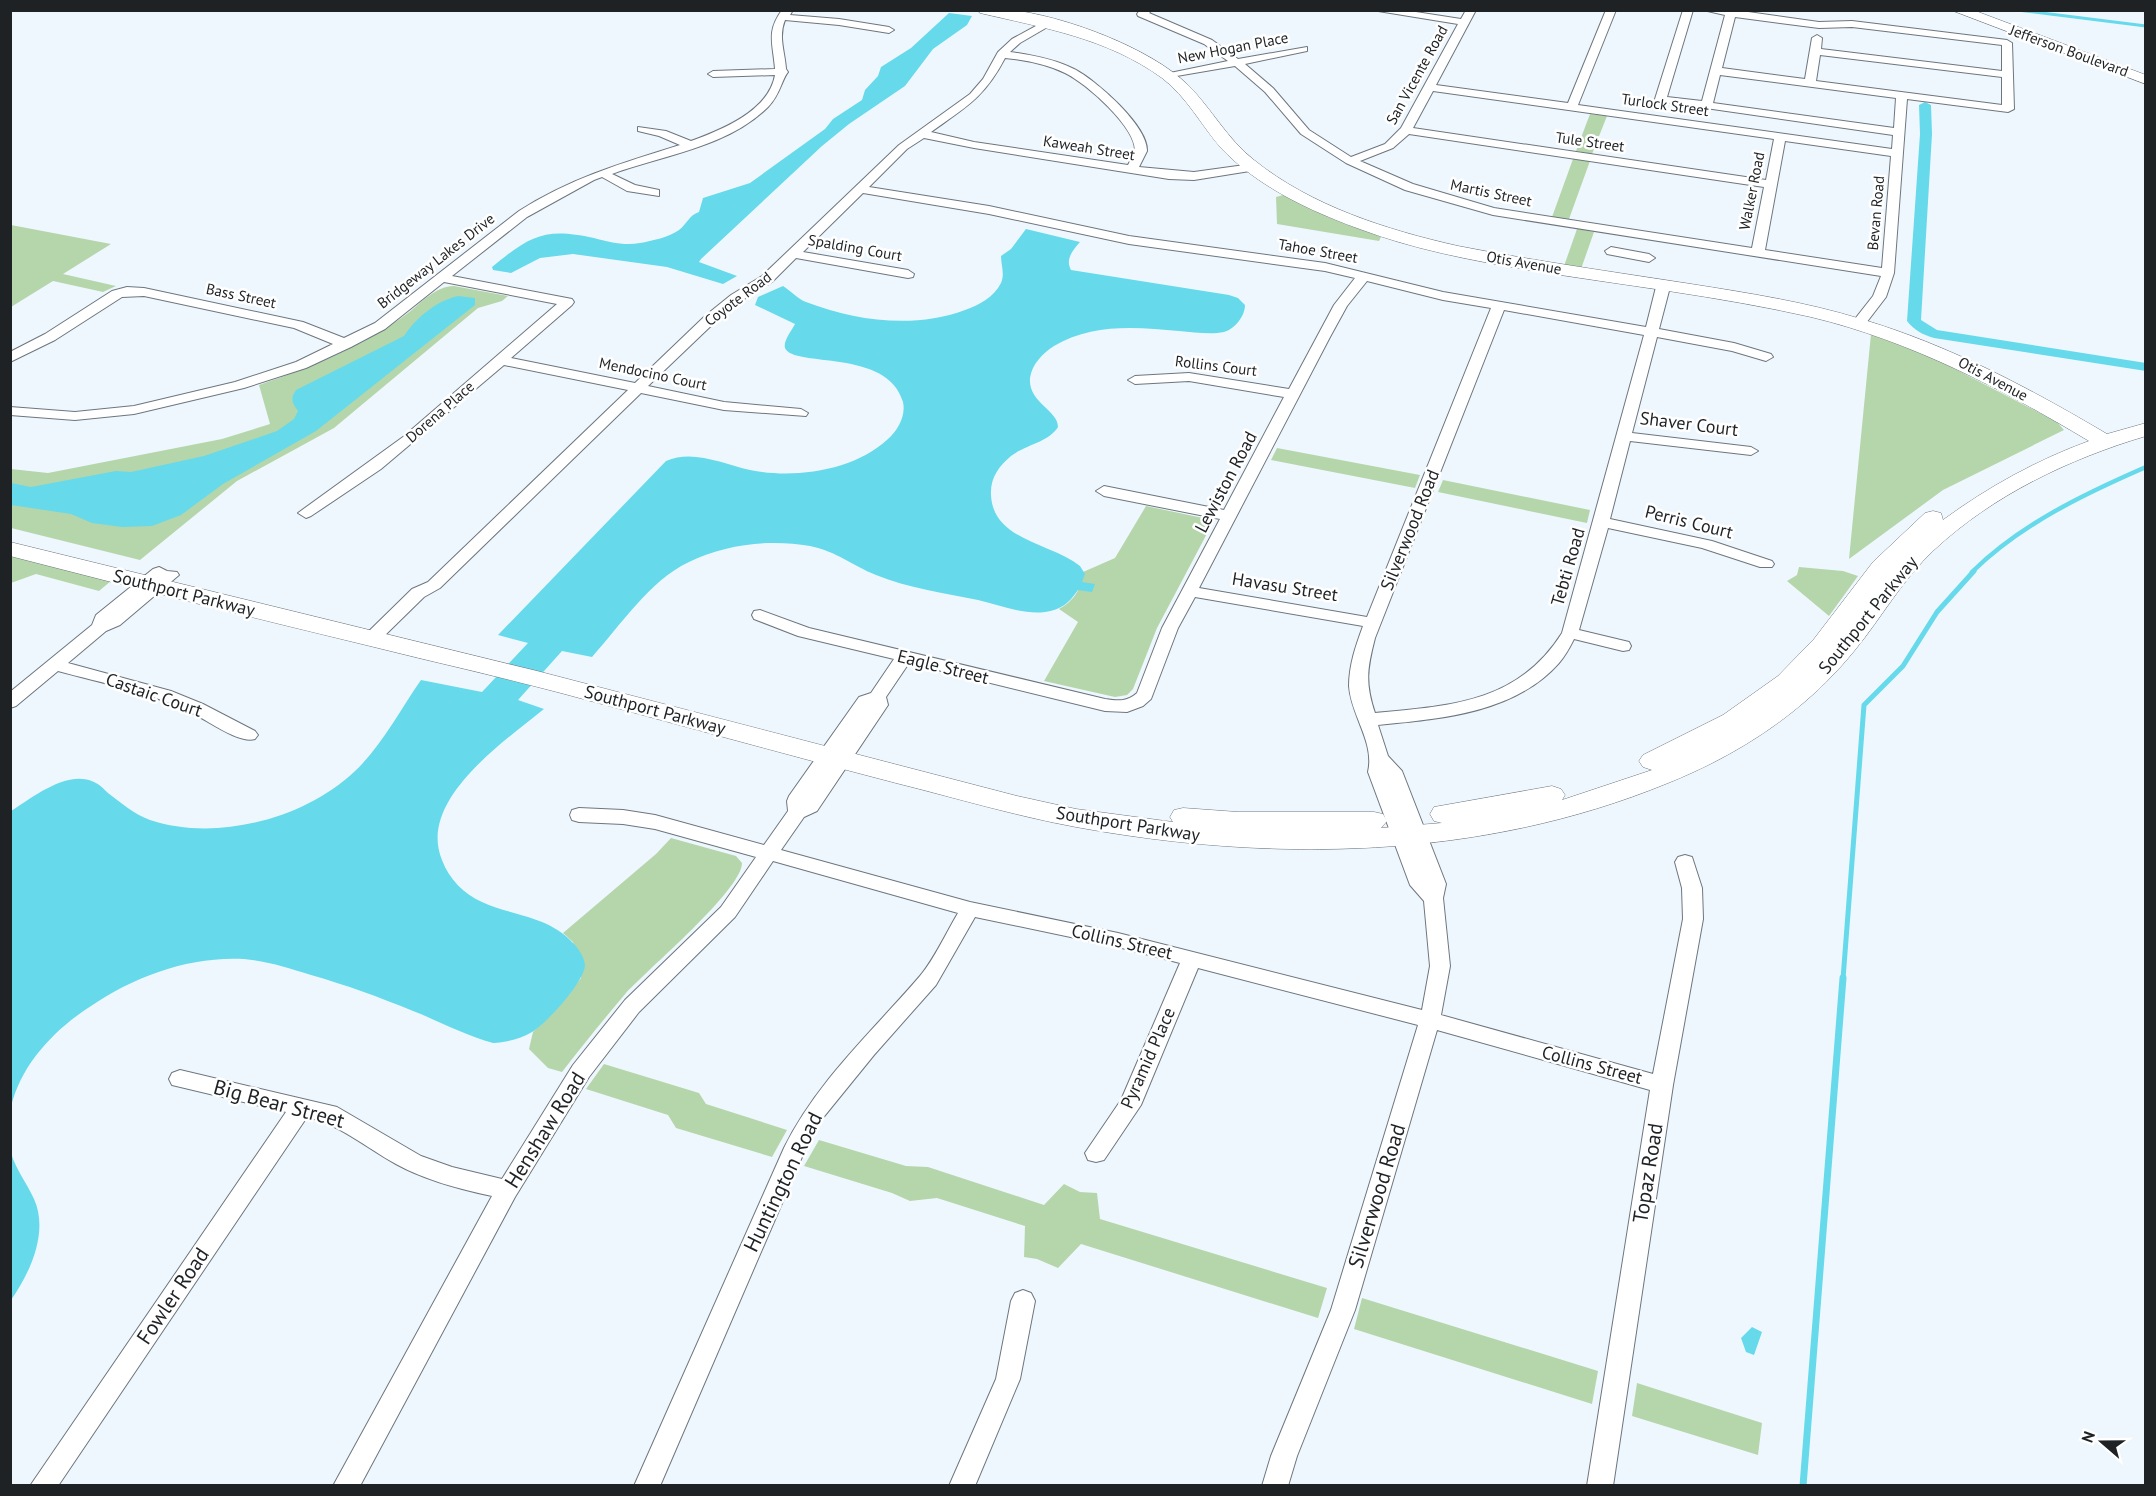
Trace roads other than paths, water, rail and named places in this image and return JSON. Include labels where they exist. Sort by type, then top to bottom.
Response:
[{"type":"street","name":"Otis Avenue","points":[[985,10],[1047,23],[1119,47],[1146,60],[1188,92],[1223,140],[1252,168],[1338,215],[1413,242],[1797,309],[1858,324],[1904,338],[1950,357],[1998,380],[2097,437]]},
{"type":"street","points":[[1377,10],[1464,22]]},
{"type":"street","name":"San Vicente Road","points":[[1350,161],[1389,147],[1406,130],[1470,10]]},
{"type":"street","points":[[1572,107],[1611,10]]},
{"type":"street","points":[[1688,10],[1660,99],[1899,132]]},
{"type":"street","points":[[1708,10],[1819,25],[1852,24],[2007,43],[2008,109],[1717,71]]},
{"type":"street","name":"Jefferson Boulevard","points":[[1958,10],[2145,80]]},
{"type":"street","name":"Martis Street","points":[[1145,12],[1208,42],[1235,62],[1269,90],[1305,132],[1350,161],[1409,187],[1462,203],[1519,215],[1888,273]]},
{"type":"street","points":[[713,74],[783,72],[774,32],[784,14],[889,30]]},
{"type":"street","points":[[1707,105],[1731,14]]},
{"type":"street","name":"Coyote Road","points":[[383,635],[429,597],[434,585],[710,319],[736,298],[767,279],[903,147],[974,96],[988,80],[1002,54],[1016,41],[1047,23]]},
{"type":"street","points":[[1810,83],[1819,25]]},
{"type":"street","name":"New Hogan Place","points":[[1169,76],[1303,50]]},
{"type":"street","points":[[1815,51],[2008,75]]},
{"type":"street","points":[[1002,54],[1049,63],[1071,71],[1088,81],[1139,137],[1141,151],[1131,169]]},
{"type":"street","name":"Bridgeway Lakes Drive","points":[[10,411],[75,416],[134,410],[274,374],[346,344],[380,326],[541,202],[602,173],[690,145],[735,125],[763,106],[774,95],[783,72]]},
{"type":"street","name":"Turlock Street","points":[[1429,87],[1897,153]]},
{"type":"street","name":"Bevan Road","points":[[1858,324],[1879,297],[1888,273],[1902,96]]},
{"type":"street","points":[[642,129],[662,133],[690,145]]},
{"type":"street","name":"Tule Street","points":[[1406,130],[1770,184]]},
{"type":"street","name":"Kaweah Street","points":[[923,134],[974,145],[1131,169],[1194,176],[1252,168]]},
{"type":"street","name":"Walker Road","points":[[1758,252],[1780,137]]},
{"type":"street","points":[[602,173],[632,188],[656,193]]},
{"type":"street","name":"Tahoe Street","points":[[861,189],[989,210],[1129,240],[1201,252],[1285,261],[1364,276],[1443,297],[1734,347],[1766,357]]},
{"type":"street","points":[[1631,255],[1638,234]]},
{"type":"street","points":[[1611,251],[1648,258]]},
{"type":"street","name":"Spalding Court","points":[[795,254],[908,274]]},
{"type":"street","name":"Lewiston Road","points":[[1129,707],[1139,702],[1145,694],[1170,628],[1341,305],[1364,276]]},
{"type":"street","name":"Dorena Place","points":[[306,513],[336,496],[386,459],[567,302],[442,278]]},
{"type":"street","name":"Tebti Road","points":[[1367,720],[1433,714],[1465,708],[1498,697],[1537,676],[1555,659],[1570,633],[1663,287]]},
{"type":"street","name":"Bass Street","points":[[10,357],[50,338],[108,299],[127,291],[144,292],[298,325],[346,344]]},
{"type":"street","name":"Silverwood Road","points":[[1275,1485],[1284,1456],[1343,1310],[1430,1020],[1440,966],[1433,898],[1436,884],[1406,827],[1393,771],[1380,759],[1358,688],[1359,666],[1373,623],[1499,306]]},
{"type":"street","name":"Mendocino Court","points":[[500,360],[724,406],[801,413]]},
{"type":"street","name":"Rollins Court","points":[[1134,380],[1190,377],[1294,394]]},
{"type":"street","name":"Southport Parkway","points":[[10,549],[158,579],[383,635],[840,751],[1069,817],[1154,831],[1238,840],[1323,841],[1406,827],[1501,824],[1566,809],[1634,787],[1692,762],[1745,734],[1792,700],[1821,675],[1848,644],[1891,584],[1922,549],[1955,520],[1992,496],[2053,464],[2097,437],[2145,416]]},
{"type":"street","name":"Southport Parkway","points":[[2097,437],[2145,429]]},
{"type":"street","name":"Shaver Court","points":[[1623,436],[1751,451]]},
{"type":"street","points":[[1104,491],[1230,516]]},
{"type":"street","name":"Perris Court","points":[[1601,522],[1706,544],[1766,564]]},
{"type":"street","name":"Southport Parkway","points":[[10,535],[158,579]]},
{"type":"street","points":[[10,702],[100,627],[114,621],[158,579]]},
{"type":"street","name":"Havasu Street","points":[[1190,591],[1264,605],[1309,609],[1373,623]]},
{"type":"street","name":"Eagle Street","points":[[760,615],[804,632],[904,657],[1105,705],[1129,707]]},
{"type":"street","points":[[1570,633],[1623,646]]},
{"type":"street","name":"Henshaw Road","points":[[346,1485],[507,1190],[555,1111],[604,1040],[654,983],[728,912],[797,812],[796,801],[879,705],[877,697],[904,657]]},
{"type":"street","name":"Castaic Court","points":[[55,665],[165,695],[197,708],[249,735]]},
{"type":"street","name":"Collins Street","points":[[579,815],[623,817],[654,822],[970,909],[1192,958],[1430,1020],[1662,1085]]},
{"type":"street","name":"Topaz Road","points":[[1600,1485],[1662,1085],[1693,919],[1692,888],[1685,862]]},
{"type":"street","name":"Huntington Road","points":[[647,1485],[778,1186],[814,1113],[866,1049],[929,979],[970,909]]},
{"type":"street","name":"Pyramid Place","points":[[1096,1153],[1130,1105],[1192,958]]},
{"type":"street","name":"Big Bear Street","points":[[180,1079],[329,1113],[351,1122],[401,1156],[425,1167],[507,1190]]},
{"type":"street","name":"Fowler Road","points":[[43,1485],[302,1106]]},
{"type":"street","points":[[962,1485],[1008,1379],[1023,1301]]},
{"type":"water","points":[[949,13],[972,16],[967,25],[933,49],[905,86],[849,124],[822,146],[701,259],[699,262],[737,276],[723,284],[667,267],[573,254],[540,258],[511,273],[493,270],[492,267],[528,241],[550,234],[577,235],[629,244],[655,240],[675,232],[699,212],[703,198],[750,183],[825,129],[833,119],[862,100],[865,90],[878,76],[881,67],[911,48]]},
{"type":"water","points":[[1026,229],[1080,242],[1069,258],[1071,270],[1229,295],[1238,298],[1245,305],[1239,322],[1224,332],[1208,333],[1147,328],[1099,330],[1084,333],[1054,346],[1033,368],[1030,378],[1031,387],[1038,400],[1057,421],[1058,427],[1043,440],[1011,456],[999,468],[991,489],[994,510],[1013,532],[1080,566],[1085,574],[1082,582],[1095,584],[1092,592],[1078,590],[1071,599],[1056,610],[1037,613],[1020,611],[888,580],[837,555],[810,546],[795,544],[764,543],[733,547],[689,562],[661,580],[648,592],[592,657],[562,651],[518,700],[544,709],[488,755],[469,774],[453,794],[442,816],[438,838],[442,860],[458,885],[469,895],[493,907],[552,927],[572,942],[582,955],[585,965],[579,981],[564,1002],[538,1027],[519,1038],[493,1043],[375,996],[286,967],[244,959],[204,961],[145,977],[108,995],[78,1015],[41,1049],[31,1062],[16,1091],[11,1107],[11,811],[50,787],[73,779],[94,782],[139,815],[176,826],[230,827],[258,822],[285,814],[310,802],[334,788],[364,762],[382,740],[421,680],[482,692],[528,643],[498,635],[666,461],[687,456],[767,473],[804,473],[823,470],[858,459],[874,450],[892,435],[898,427],[904,407],[894,385],[879,374],[861,366],[792,354],[785,348],[785,345],[795,324],[755,305],[758,297],[783,286],[806,302],[865,318],[905,321],[946,316],[976,306],[998,288],[1003,273],[1001,256],[1011,249]]},
{"type":"water","points":[[458,296],[475,298],[475,305],[316,431],[223,484],[181,515],[152,526],[122,527],[92,523],[71,514],[11,505],[11,483],[31,487],[116,471],[131,472],[204,456],[277,431],[294,419],[298,411],[292,401],[296,390],[404,336],[427,311]]},
{"type":"water","points":[[11,1153],[34,1199],[39,1225],[31,1265],[11,1300]]},
{"type":"water","points":[[1752,1327],[1762,1332],[1754,1355],[1746,1352],[1741,1338]]},
{"type":"waterway","points":[[2017,10],[2146,26]]},
{"type":"waterway","points":[[1925,105],[1926,134],[1914,321],[1921,328],[1934,334],[2146,367]]},
{"type":"waterway","points":[[1972,572],[2011,539],[2032,525],[2077,499],[2146,467]]},
{"type":"waterway","points":[[1843,979],[1864,705],[1903,666],[1937,612],[1974,571]]},
{"type":"waterway","points":[[1803,1486],[1843,978]]}]
